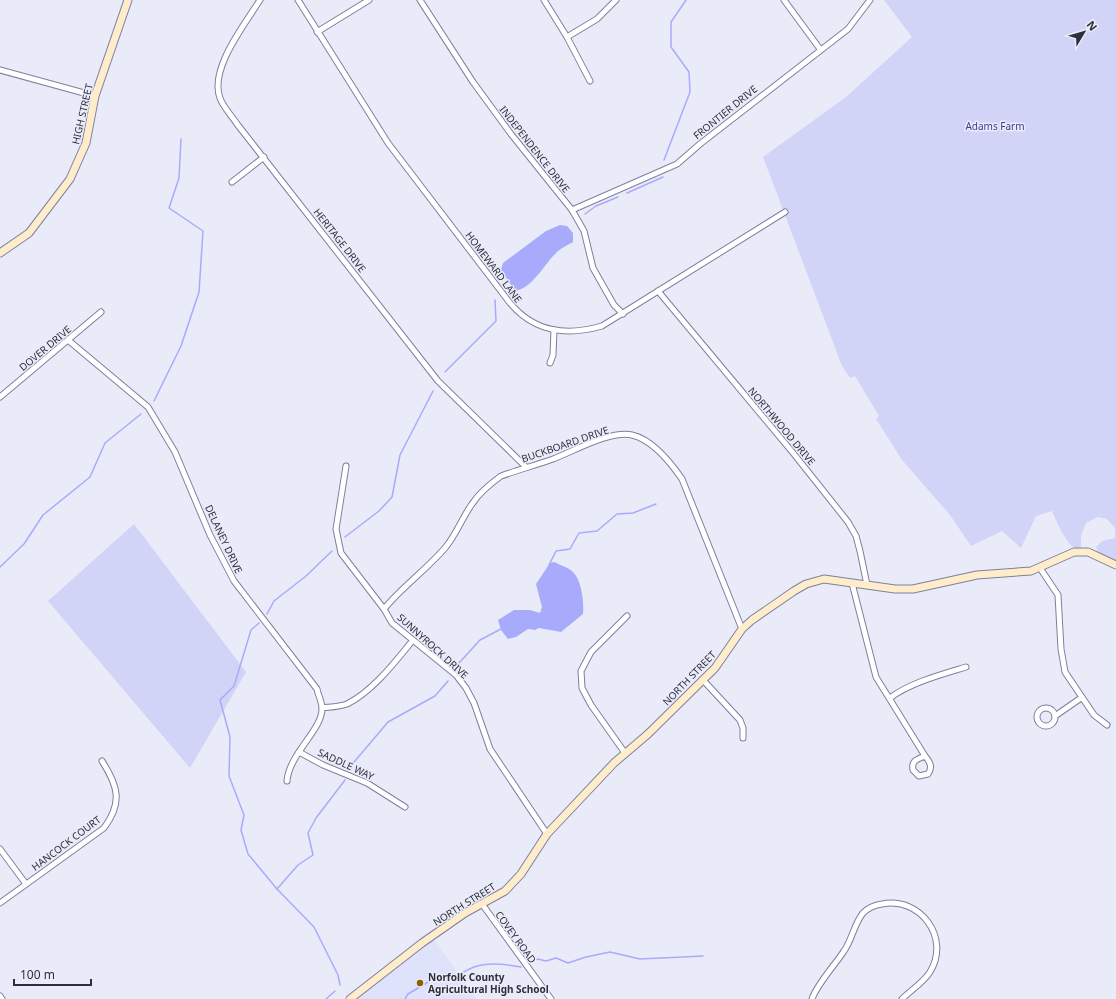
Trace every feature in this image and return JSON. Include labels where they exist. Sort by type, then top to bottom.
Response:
[{"type":"street","name":"HIGH STREET","points":[[0,253],[28,233],[70,179],[86,143],[95,96],[128,0]]},
{"type":"street","name":"HERITAGE DRIVE","points":[[260,0],[229,50],[218,77],[217,84],[220,99],[438,381],[526,467]]},
{"type":"street","name":"HOMEWARD LANE","points":[[298,0],[388,143],[510,303],[529,321],[554,330],[577,332],[602,326],[785,212]]},
{"type":"street","points":[[317,32],[368,0]]},
{"type":"street","name":"INDEPENDENCE DRIVE","points":[[420,0],[473,82],[511,134],[572,210],[584,231],[593,268],[614,305],[623,314]]},
{"type":"street","points":[[544,0],[567,37],[590,81]]},
{"type":"street","points":[[567,37],[597,19],[616,0]]},
{"type":"street","points":[[784,0],[820,49]]},
{"type":"street","name":"FRONTIER DRIVE","points":[[572,210],[677,164],[820,49],[848,29],[870,0]]},
{"type":"street","points":[[0,70],[95,96]]},
{"type":"street","points":[[232,182],[264,157]]},
{"type":"street","name":"NORTHWOOD DRIVE","points":[[658,291],[794,454],[848,522],[856,536],[866,585]]},
{"type":"street","name":"DOVER DRIVE","points":[[0,397],[101,312]]},
{"type":"street","points":[[550,363],[553,355],[554,330]]},
{"type":"street","name":"DELANEY DRIVE","points":[[68,340],[148,407],[158,421],[175,452],[210,535],[234,581],[317,689],[322,708]]},
{"type":"street","name":"BUCKBOARD DRIVE","points":[[384,609],[397,594],[444,549],[455,534],[472,503],[487,486],[501,476],[614,436],[630,434],[647,442],[670,463],[682,479],[742,630]]},
{"type":"street","name":"SUNNYROCK DRIVE","points":[[346,466],[339,501],[336,529],[337,540],[341,553],[384,609],[392,623],[456,675],[466,688],[474,703],[490,749],[547,834]]},
{"type":"street","name":"NORTH STREET","points":[[350,999],[422,943],[465,913],[505,891],[518,877],[547,834],[625,753],[648,734],[703,680],[721,660],[742,630],[768,608],[806,584],[824,579],[895,589],[913,589],[961,577],[1018,573],[1040,568],[1074,552],[1094,554],[1116,565]]},
{"type":"street","points":[[1040,568],[1058,595],[1061,649],[1065,672],[1081,698],[1096,718],[1107,725]]},
{"type":"street","points":[[852,583],[873,667],[881,686],[890,698],[925,756]]},
{"type":"street","points":[[625,753],[591,705],[582,688],[581,671],[591,652],[627,616]]},
{"type":"street","points":[[287,781],[288,770],[314,730],[322,708],[340,706],[358,697],[369,688],[413,640]]},
{"type":"street","points":[[890,698],[902,690],[966,667]]},
{"type":"street","points":[[703,680],[740,720],[743,728],[743,738]]},
{"type":"street","points":[[1055,716],[1081,698]]},
{"type":"street","name":"SADDLE WAY","points":[[299,752],[323,765],[367,782],[405,807]]},
{"type":"street","name":"HANCOCK COURT","points":[[0,903],[104,828],[112,817],[116,806],[117,795],[114,781],[102,761]]},
{"type":"street","points":[[0,849],[26,884]]},
{"type":"street","points":[[812,999],[847,948],[854,929],[864,913],[875,905],[890,902],[909,905],[924,916],[932,929],[937,945],[936,958],[930,973],[902,999]]},
{"type":"street","name":"COVEY ROAD","points":[[482,904],[552,999]]},
{"type":"shaded area","name":"Norfolk County Agricultural High School","points":[[434,939],[476,999],[355,999],[394,968]]},
{"type":"green space","name":"Adams Farm","points":[[884,0],[1116,0],[1116,562],[1098,553],[1096,547],[1102,541],[1115,538],[1115,528],[1107,519],[1098,517],[1086,523],[1081,536],[1081,547],[1076,550],[1065,537],[1052,511],[1036,516],[1021,548],[1002,531],[971,546],[950,515],[902,460],[876,419],[879,416],[855,376],[850,378],[842,366],[763,157],[846,97],[912,37]]},
{"type":"green space","points":[[134,524],[246,672],[190,768],[48,601]]},
{"type":"water","points":[[560,225],[567,226],[573,233],[573,242],[557,252],[533,280],[521,289],[515,291],[501,270],[503,263],[546,231]]},
{"type":"water","points":[[554,562],[572,571],[578,580],[582,591],[583,614],[561,632],[539,628],[535,630],[528,629],[516,637],[508,639],[501,630],[498,620],[514,610],[530,610],[540,613],[542,607],[536,584],[550,563]]},
{"type":"waterway","points":[[664,160],[690,92],[689,72],[671,47],[671,22],[686,0]]},
{"type":"waterway","points":[[154,401],[181,346],[199,292],[203,231],[169,208],[179,178],[181,139]]},
{"type":"waterway","points":[[627,193],[663,177]]},
{"type":"waterway","points":[[585,214],[596,206],[618,197]]},
{"type":"waterway","points":[[445,372],[496,321],[495,300]]},
{"type":"waterway","points":[[345,537],[379,511],[392,497],[400,455],[433,391]]},
{"type":"waterway","points":[[0,567],[24,544],[43,515],[90,477],[105,443],[141,414]]},
{"type":"waterway","points":[[549,565],[556,551],[570,549],[579,533],[597,531],[617,514],[633,513],[656,504]]},
{"type":"waterway","points":[[267,614],[274,601],[306,576],[332,551]]},
{"type":"waterway","points":[[259,623],[251,630],[234,686],[220,700],[230,737],[229,776],[244,815],[241,830],[248,854],[277,889],[314,927],[338,975],[340,985]]},
{"type":"waterway","points":[[459,663],[480,640],[501,629]]},
{"type":"waterway","points":[[349,768],[388,722],[435,696],[448,681]]},
{"type":"waterway","points":[[277,889],[298,865],[313,855],[308,833],[316,818],[345,780]]},
{"type":"waterway","points":[[532,961],[538,959],[546,961],[556,958],[568,963],[586,957],[610,952],[640,959],[703,956]]},
{"type":"waterway","points":[[405,999],[408,994],[433,979],[452,979],[479,965],[497,964],[521,967]]},
{"type":"waterway","points":[[326,999],[335,991]]},
{"type":"place","name":"Norfolk County Agricultural High School","points":[[420,983]]}]
